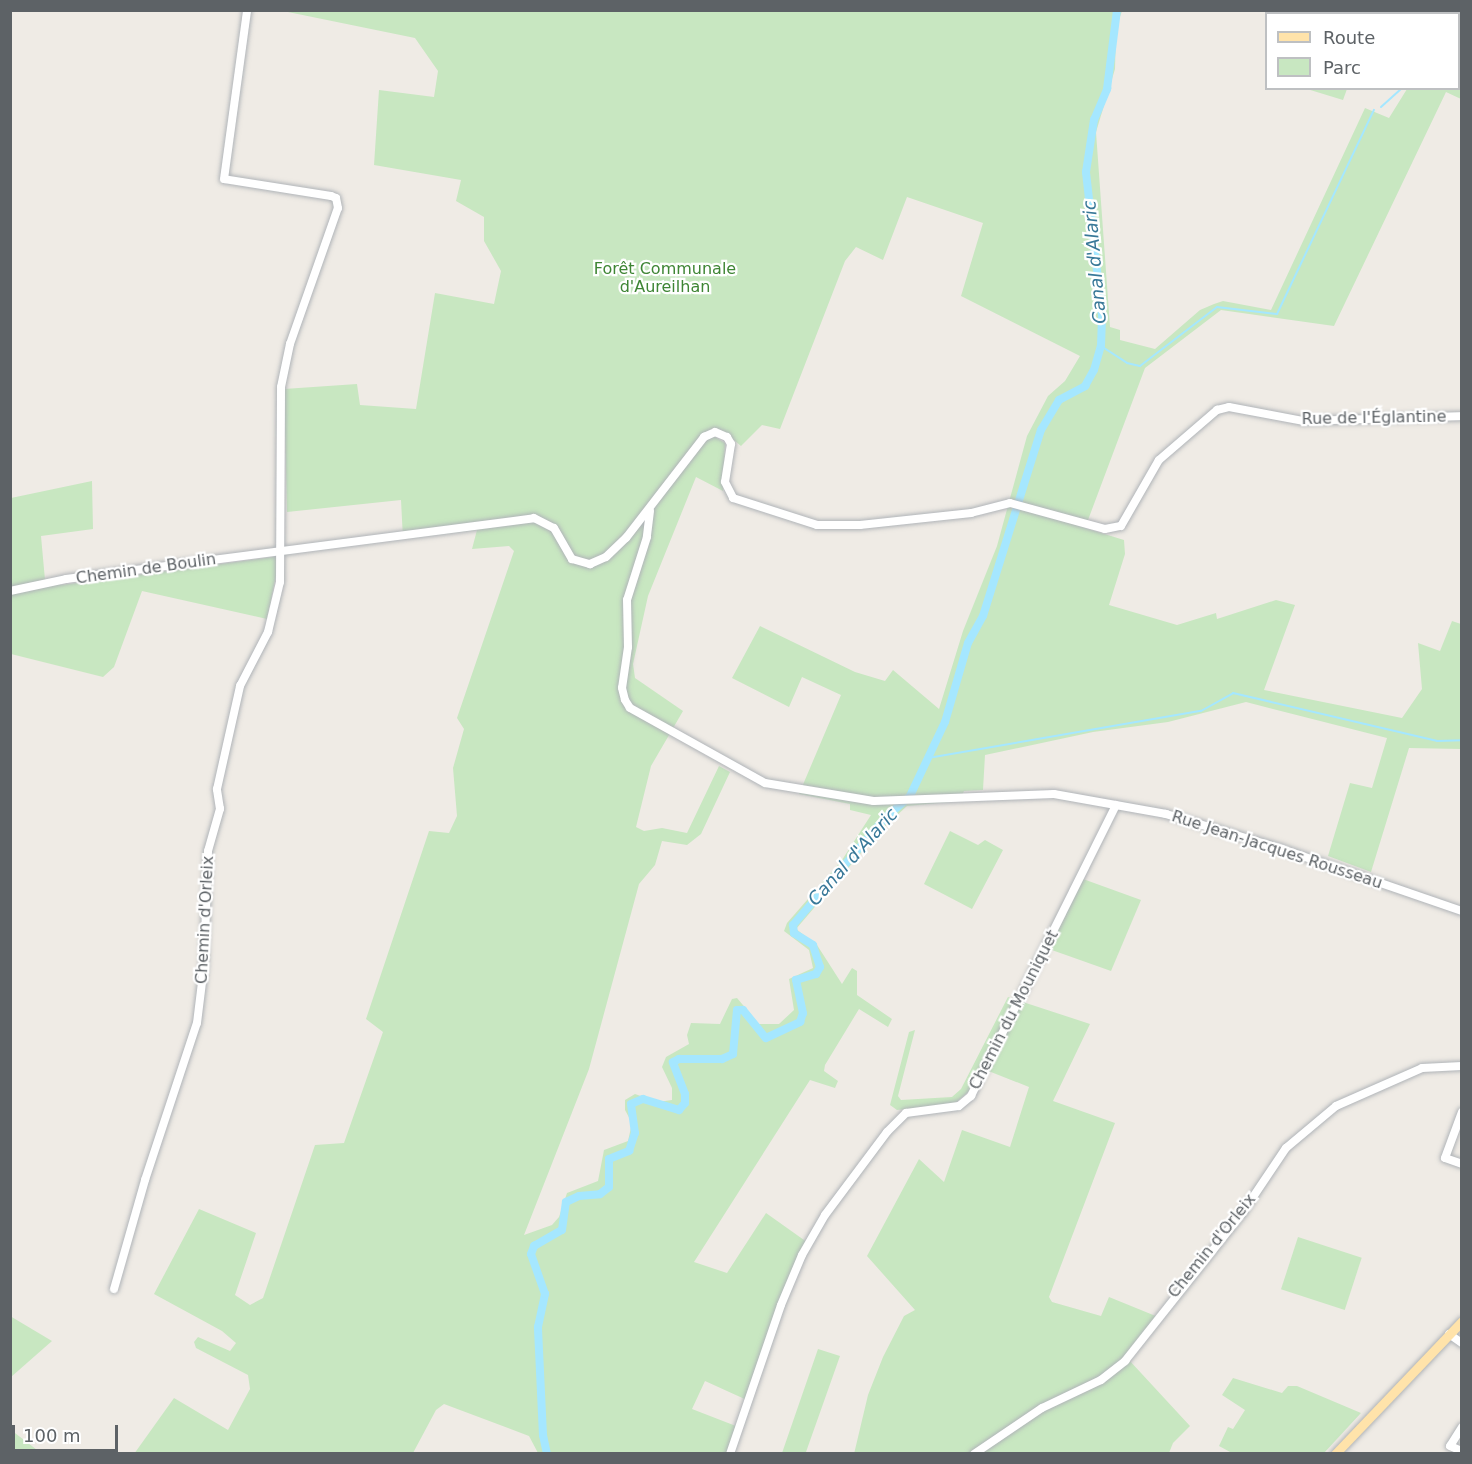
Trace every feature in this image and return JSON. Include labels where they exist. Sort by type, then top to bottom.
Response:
[{"type":"main road","points":[[1335,1454],[1461,1321]]},
{"type":"street","name":"Chemin d'Orleix","points":[[114,1289],[145,1180],[197,1023],[204,966],[208,851],[220,809],[217,789],[240,686],[268,632],[276,605],[282,550],[281,387],[290,344],[338,202],[331,196],[224,179],[247,10]]},
{"type":"street","name":"Rue de l'Églantine","points":[[650,511],[704,437],[715,432],[727,437],[731,444],[724,482],[733,498],[816,525],[860,525],[971,513],[1010,503],[1025,505],[1105,529],[1121,526],[1159,459],[1208,415],[1229,407],[1303,421],[1461,416]]},
{"type":"street","name":"Chemin de Boulin","points":[[10,591],[66,579],[534,518],[555,528],[568,555],[584,565],[606,557],[650,511]]},
{"type":"street","name":"Rue Jean-Jacques Rousseau","points":[[650,511],[647,537],[627,600],[628,647],[622,688],[630,708],[765,783],[847,799],[912,800],[1054,794],[1116,805],[1212,827],[1461,911]]},
{"type":"street","name":"Chemin du Mouniquet","points":[[730,1454],[781,1305],[802,1255],[825,1215],[887,1132],[906,1113],[959,1106],[971,1096],[1116,805]]},
{"type":"street","name":"Chemin d'Orleix","points":[[974,1454],[1042,1408],[1101,1380],[1125,1361],[1243,1212],[1286,1148],[1336,1106],[1422,1068],[1461,1066]]},
{"type":"street","points":[[1461,1112],[1444,1158],[1461,1164]]},
{"type":"street","points":[[1449,1334],[1461,1343]]},
{"type":"street","points":[[1461,1427],[1450,1446],[1461,1451]]},
{"type":"green space","name":"Forêt Communale d'Aureilhan","points":[[283,11],[1122,11],[1116,28],[1115,69],[1096,132],[1110,327],[1120,330],[1120,340],[1155,349],[1200,310],[1214,304],[1223,301],[1271,310],[1365,108],[1389,118],[1406,90],[1460,90],[1460,12],[1339,11],[1461,11],[1461,99],[1446,92],[1334,326],[1221,310],[1145,368],[1085,528],[1124,540],[1125,554],[1109,605],[1177,625],[1216,613],[1217,619],[1276,600],[1295,605],[1264,690],[1402,718],[1422,689],[1418,643],[1440,651],[1452,621],[1461,624],[1461,749],[1409,748],[1371,872],[1328,856],[1350,783],[1372,788],[1387,738],[1246,702],[1168,722],[1093,732],[985,755],[983,790],[964,791],[960,801],[907,806],[879,832],[796,929],[817,945],[842,984],[852,968],[857,971],[857,995],[892,1019],[888,1027],[859,1009],[825,1065],[824,1071],[838,1081],[835,1088],[810,1080],[694,1262],[727,1273],[766,1213],[811,1245],[790,1288],[749,1401],[705,1381],[692,1409],[741,1428],[733,1453],[538,1453],[529,1436],[444,1404],[436,1410],[413,1453],[134,1454],[174,1398],[228,1430],[250,1389],[248,1375],[196,1348],[194,1342],[198,1337],[230,1351],[236,1343],[222,1331],[154,1294],[199,1209],[256,1233],[235,1295],[250,1305],[263,1298],[315,1145],[344,1143],[383,1032],[366,1019],[429,831],[449,833],[457,816],[453,768],[464,729],[457,718],[514,551],[509,546],[472,549],[477,530],[403,539],[401,500],[287,512],[284,389],[357,384],[360,405],[416,409],[435,293],[494,304],[501,271],[484,241],[484,217],[456,201],[461,180],[374,165],[379,90],[434,97],[438,71],[415,38]],"holes":[[[907,197],[983,223],[961,296],[1080,356],[1065,381],[1048,396],[1027,436],[997,546],[963,631],[939,709],[893,670],[885,681],[855,672],[760,626],[732,678],[789,707],[802,677],[841,695],[799,794],[850,804],[850,810],[871,815],[842,860],[787,923],[784,931],[809,950],[813,968],[789,979],[794,1010],[779,1024],[759,1024],[737,998],[732,999],[720,1024],[691,1023],[687,1035],[689,1044],[666,1057],[662,1067],[672,1088],[672,1100],[658,1102],[635,1094],[625,1100],[625,1110],[632,1123],[628,1141],[604,1150],[598,1181],[567,1193],[559,1217],[552,1225],[524,1235],[589,1069],[639,884],[655,865],[662,841],[687,845],[701,834],[730,772],[719,766],[687,833],[662,828],[644,831],[636,827],[651,766],[683,711],[635,678],[633,664],[648,596],[696,477],[723,491],[725,443],[715,437],[705,439],[679,473],[671,473],[703,433],[723,431],[741,446],[762,425],[780,429],[845,261],[856,247],[883,260]]]},
{"type":"green space","points":[[1310,90],[1347,90],[1343,100]]},
{"type":"green space","points":[[92,481],[93,529],[41,536],[45,580],[60,578],[61,585],[280,556],[267,619],[142,591],[114,667],[103,677],[11,654],[11,498]]},
{"type":"green space","points":[[950,831],[978,845],[985,840],[1003,850],[972,909],[924,884]]},
{"type":"green space","points":[[1083,879],[1141,900],[1111,971],[1049,949]]},
{"type":"green space","points":[[1008,997],[1090,1024],[1053,1101],[1115,1123],[1049,1297],[1052,1302],[1101,1316],[1109,1297],[1163,1319],[1129,1360],[1190,1426],[1173,1443],[1169,1453],[854,1454],[868,1395],[883,1357],[904,1316],[915,1310],[867,1256],[919,1159],[944,1182],[962,1130],[1010,1147],[1029,1087],[991,1072],[981,1074],[968,1092],[954,1104],[897,1110],[890,1105],[909,1032],[915,1030],[898,1096],[901,1100],[952,1097],[961,1089]]},
{"type":"green space","points":[[1298,1237],[1362,1258],[1345,1310],[1281,1289]]},
{"type":"green space","points":[[10,1316],[52,1341],[11,1377],[10,1377]]},
{"type":"green space","points":[[818,1349],[840,1356],[806,1452],[811,1453],[782,1453]]},
{"type":"green space","points":[[1233,1378],[1282,1393],[1288,1386],[1297,1386],[1361,1413],[1324,1453],[1232,1453],[1219,1446],[1228,1427],[1233,1429],[1245,1410],[1222,1395]]},
{"type":"green space","points":[[11,1430],[41,1453],[11,1453]]},
{"type":"waterway","name":"Canal d'Alaric","points":[[547,1454],[543,1435],[538,1327],[545,1294],[531,1254],[534,1246],[562,1230],[566,1202],[579,1196],[600,1194],[609,1187],[609,1159],[629,1151],[635,1133],[631,1104],[643,1099],[679,1110],[685,1103],[685,1094],[673,1062],[679,1059],[722,1059],[733,1054],[737,1010],[743,1010],[766,1038],[800,1022],[803,1013],[796,980],[816,974],[820,967],[813,945],[794,933],[793,925],[885,818],[910,796],[945,722],[968,643],[983,616],[1041,430],[1059,400],[1085,386],[1094,370],[1101,346],[1102,315],[1086,172],[1094,120],[1107,89],[1117,10]]},
{"type":"waterway","points":[[1381,107],[1400,90]]},
{"type":"waterway","points":[[1101,346],[1127,363],[1140,366],[1217,307],[1277,314],[1374,110]]},
{"type":"waterway","points":[[928,758],[1201,711],[1233,693],[1437,741],[1462,740]]}]
